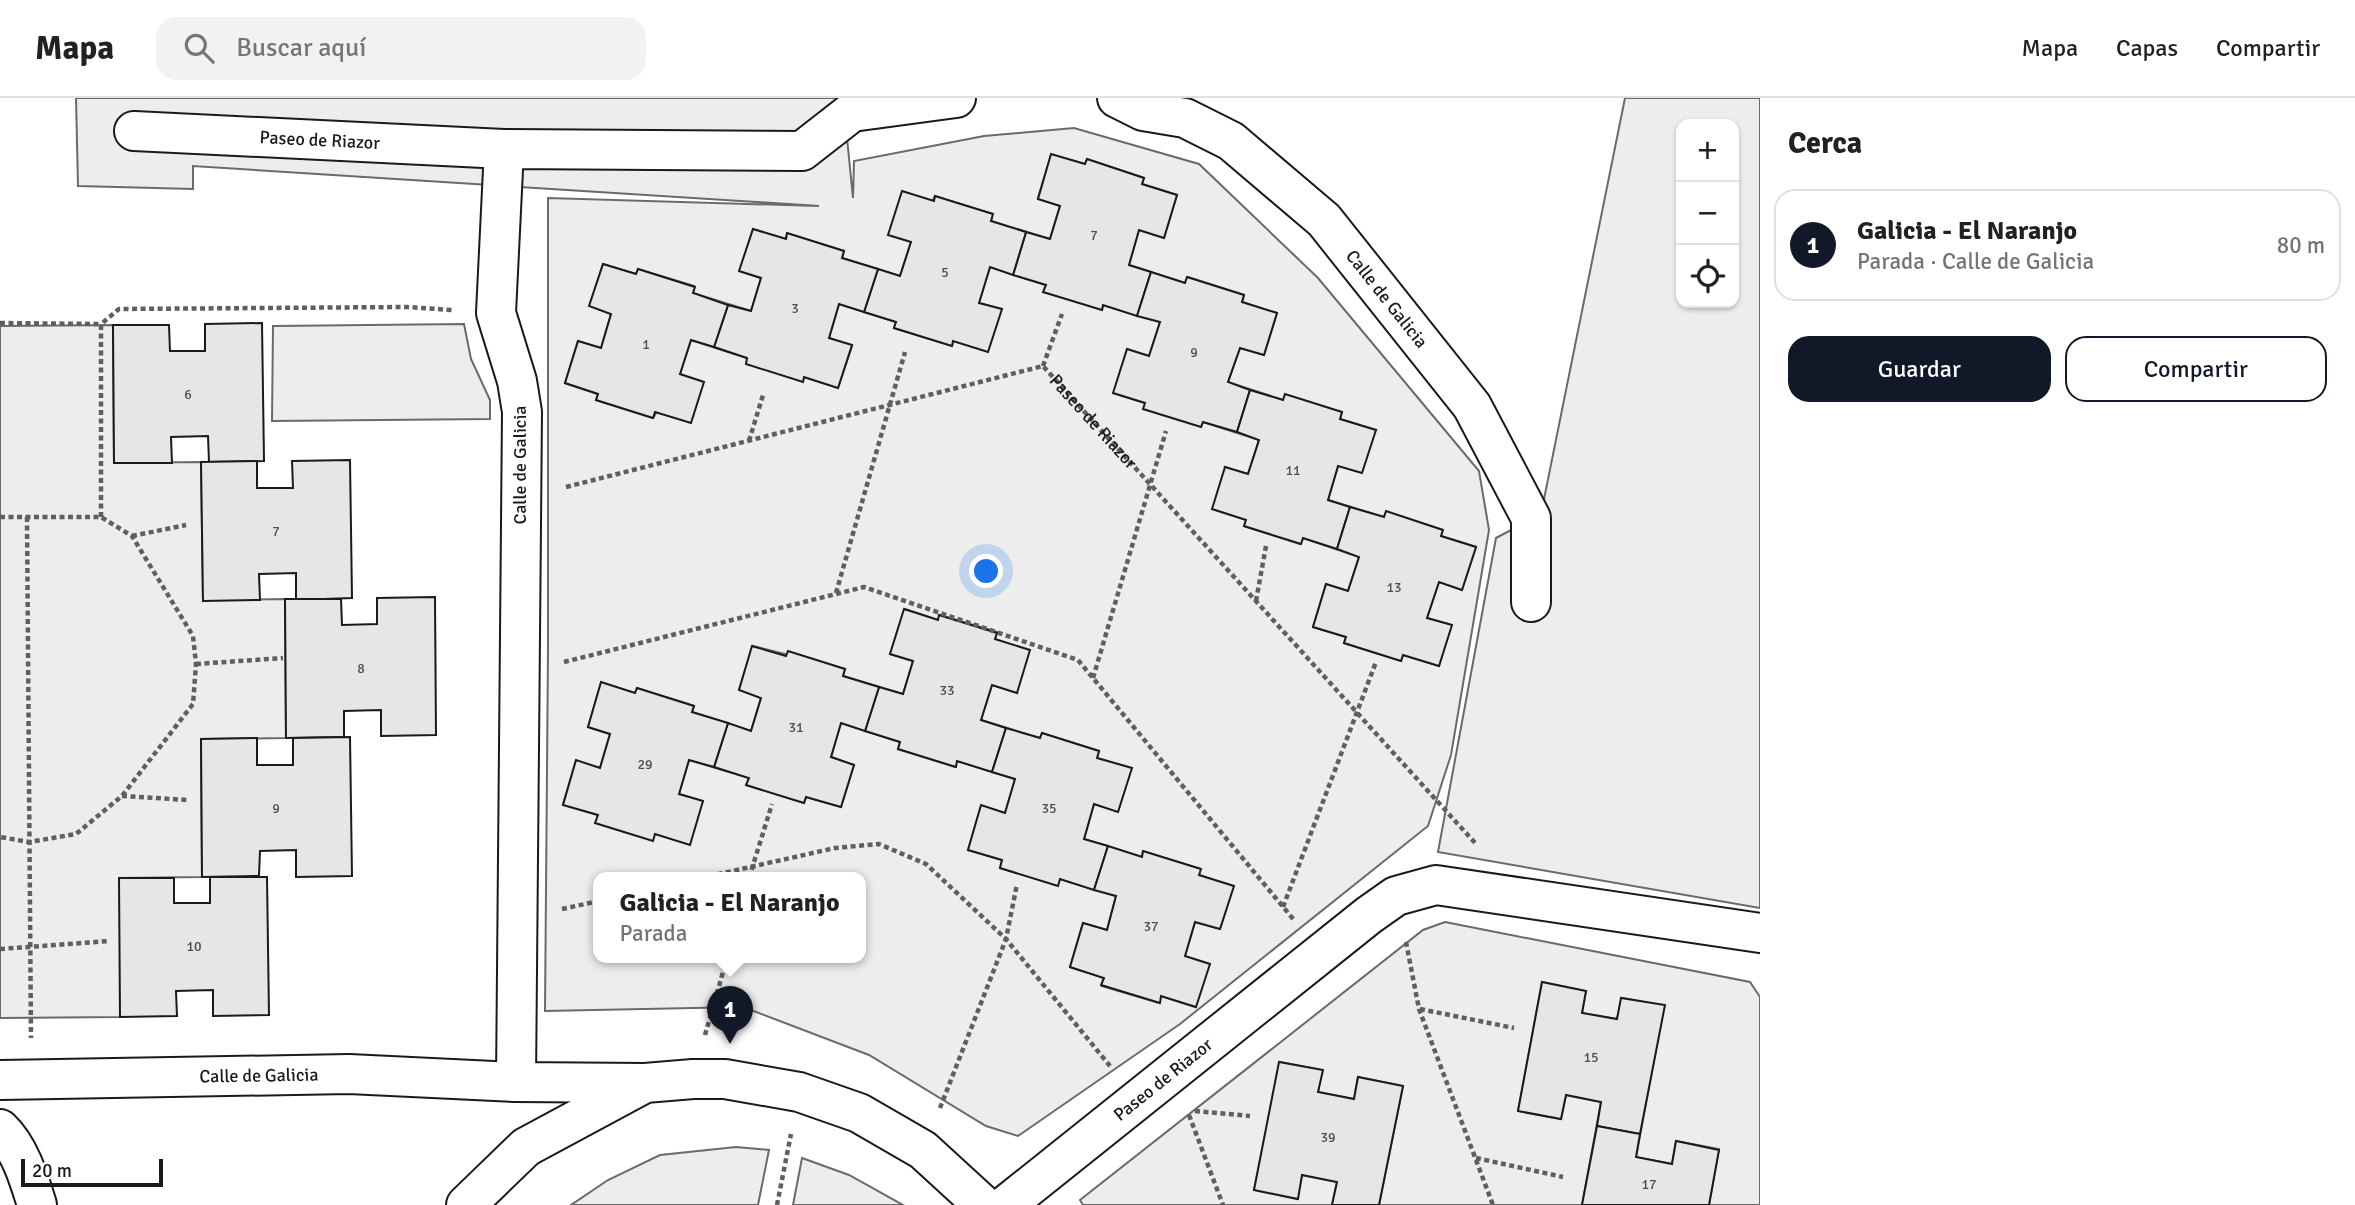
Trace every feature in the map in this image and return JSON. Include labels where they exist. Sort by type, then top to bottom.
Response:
[{"type":"street","points":[[504,149],[802,150],[852,113],[956,98]]},
{"type":"street","name":"Calle de Galicia","points":[[1117,98],[1143,111],[1185,118],[1231,141],[1324,220],[1472,406],[1531,518],[1531,602]]},
{"type":"street","name":"Paseo de Riazor","points":[[134,131],[504,149]]},
{"type":"street","name":"Calle de Galicia","points":[[504,149],[496,313],[517,381],[522,412],[516,1082]]},
{"type":"street","name":"Paseo de Riazor","points":[[1006,1205],[1396,896],[1436,885],[1760,933]]},
{"type":"street","name":"Calle de Galicia","points":[[16,1079],[349,1074],[516,1082],[645,1083],[725,1079],[799,1092],[859,1113],[923,1150],[983,1205]]},
{"type":"street","points":[[466,1205],[526,1147],[645,1083]]},
{"type":"street","points":[[0,1129],[8,1137],[27,1174],[37,1205]]},
{"type":"path","points":[[0,323],[101,324],[119,309],[407,307],[496,313]]},
{"type":"path","points":[[1043,366],[1062,314]]},
{"type":"path","points":[[101,324],[101,517]]},
{"type":"path","points":[[836,594],[905,352]]},
{"type":"path","name":"Paseo de Riazor","points":[[521,498],[1043,366],[1476,844]]},
{"type":"path","points":[[749,441],[764,395]]},
{"type":"path","points":[[1093,678],[1166,431]]},
{"type":"path","points":[[0,517],[101,517],[132,536],[193,636],[196,664],[193,704],[122,796],[76,834],[29,842],[0,838]]},
{"type":"path","points":[[16,1079],[30,947],[27,517]]},
{"type":"path","points":[[132,536],[186,524]]},
{"type":"path","points":[[1256,601],[1266,546]]},
{"type":"path","points":[[519,673],[864,587],[1078,660],[1321,953]]},
{"type":"path","points":[[196,664],[283,658]]},
{"type":"path","points":[[1283,907],[1376,662]]},
{"type":"path","points":[[122,796],[188,800]]},
{"type":"path","points":[[751,872],[772,804]]},
{"type":"path","points":[[727,872],[835,848],[878,844],[926,864],[1006,939],[1138,1100]]},
{"type":"path","points":[[923,1150],[1006,939],[1017,884]]},
{"type":"path","points":[[1396,896],[1419,1009],[1493,1205]]},
{"type":"path","points":[[0,949],[108,941]]},
{"type":"path","points":[[693,1079],[726,963]]},
{"type":"path","points":[[1419,1009],[1514,1028]]},
{"type":"path","points":[[777,1205],[799,1092]]},
{"type":"path","points":[[1223,1205],[1187,1110],[1250,1116]]},
{"type":"path","points":[[1475,1158],[1563,1177]]},
{"type":"shaded area","points":[[76,98],[843,98],[853,198],[854,161],[984,136],[1074,128],[1199,164],[1318,278],[1479,471],[1489,530],[1451,755],[1428,826],[1180,1024],[1018,1136],[986,1126],[869,1055],[743,1007],[545,1011],[548,198],[819,206],[193,166],[193,189],[78,186]],"holes":[[[1051,155],[1085,164],[1087,159],[1144,178],[1142,184],[1177,195],[1164,238],[1139,230],[1129,265],[1185,283],[1188,277],[1244,295],[1242,302],[1277,313],[1264,355],[1240,348],[1228,382],[1283,400],[1342,412],[1340,419],[1376,430],[1338,466],[1328,500],[1384,517],[1386,512],[1442,530],[1441,536],[1476,547],[1462,590],[1439,582],[1427,618],[1451,625],[1439,666],[1403,655],[1401,661],[1344,643],[1346,637],[1313,627],[1326,584],[1348,591],[1359,557],[1303,538],[1300,544],[1244,526],[1246,520],[1225,467],[1248,474],[1259,440],[1203,422],[1201,426],[1114,393],[1127,349],[1149,356],[1160,322],[1103,305],[1102,310],[1044,291],[1046,285],[990,267],[979,303],[1001,309],[953,341],[952,346],[894,328],[896,322],[839,304],[829,338],[852,346],[838,388],[804,377],[803,381],[747,358],[691,340],[680,374],[653,418],[596,400],[598,394],[565,383],[578,341],[601,348],[611,314],[590,306],[603,264],[636,274],[638,269],[694,286],[693,293],[751,311],[761,278],[740,271],[753,229],[786,239],[787,233],[844,251],[842,258],[900,276],[911,242],[935,196],[992,214],[991,221],[1050,239],[1060,206],[1038,198]],[[905,609],[938,620],[940,615],[997,632],[995,639],[1017,693],[992,685],[981,720],[1040,738],[1042,733],[1099,751],[1097,758],[1131,768],[1118,811],[1094,804],[1084,839],[1142,857],[1143,851],[1200,869],[1199,875],[1233,887],[1220,929],[1195,922],[1185,956],[1195,1007],[1161,996],[1159,1003],[1102,986],[1104,978],[1070,967],[1083,923],[1107,930],[1116,896],[1060,879],[1057,885],[1000,868],[1002,860],[968,850],[981,806],[1005,813],[1015,779],[957,761],[955,767],[898,749],[900,742],[841,723],[831,757],[854,765],[841,807],[806,797],[804,803],[747,785],[749,778],[689,760],[679,794],[702,801],[655,834],[596,822],[598,815],[563,804],[576,761],[600,768],[610,734],[588,727],[601,683],[635,693],[637,688],[694,706],[692,712],[751,731],[761,698],[739,690],[753,646],[845,669],[843,676],[903,694],[913,661],[890,654]]]},
{"type":"shaded area","points":[[1625,98],[1760,98],[1760,908],[1438,852],[1496,538],[1541,514]]},
{"type":"shaded area","points":[[464,324],[471,359],[490,400],[490,419],[272,421],[273,326]]},
{"type":"shaded area","points":[[113,325],[114,463],[201,462],[203,600],[285,599],[286,738],[201,739],[202,877],[120,878],[120,1017],[0,1018],[0,326]]},
{"type":"shaded area","points":[[1445,922],[1750,982],[1760,997],[1760,1205],[1709,1205],[1719,1149],[1676,1141],[1672,1164],[1636,1157],[1664,1006],[1622,998],[1617,1019],[1582,1013],[1586,991],[1542,982],[1518,1111],[1561,1119],[1566,1095],[1601,1102],[1582,1205],[1379,1205],[1403,1086],[1358,1077],[1354,1099],[1318,1092],[1322,1070],[1280,1062],[1254,1190],[1297,1199],[1302,1175],[1337,1182],[1332,1205],[1083,1205],[1080,1200],[1423,930]]},
{"type":"shaded area","points":[[736,1147],[769,1150],[758,1205],[571,1205],[608,1180],[660,1155]]},
{"type":"shaded area","points":[[802,1158],[849,1175],[903,1205],[793,1205]]},
{"type":"building","points":[[1051,154],[1085,164],[1087,159],[1144,178],[1142,184],[1177,195],[1164,238],[1139,230],[1129,265],[1151,272],[1137,316],[1103,305],[1102,310],[1043,292],[1046,285],[1013,275],[1026,232],[1050,239],[1060,206],[1038,199]]},
{"type":"building","points":[[902,191],[934,201],[935,196],[993,214],[991,221],[1026,232],[1013,275],[990,267],[979,303],[1002,309],[988,352],[953,341],[952,346],[894,328],[896,322],[864,312],[878,269],[900,276],[911,242],[888,235]]},
{"type":"building","points":[[753,229],[786,239],[787,233],[844,251],[842,258],[878,269],[864,312],[839,304],[829,338],[852,345],[838,388],[804,377],[803,382],[746,364],[747,358],[714,347],[728,305],[751,311],[761,278],[739,271]]},
{"type":"building","points":[[603,264],[636,274],[638,269],[695,287],[693,293],[728,305],[714,347],[691,340],[680,374],[704,382],[691,423],[655,412],[653,418],[596,400],[598,394],[565,383],[578,341],[601,348],[611,314],[589,306]]},
{"type":"building","points":[[1151,272],[1185,283],[1187,277],[1244,295],[1242,302],[1277,313],[1264,355],[1240,348],[1228,382],[1250,390],[1237,432],[1203,422],[1201,427],[1143,409],[1145,403],[1113,393],[1127,349],[1149,356],[1160,322],[1137,316]]},
{"type":"building","points":[[262,323],[264,461],[209,462],[208,436],[171,437],[172,463],[114,463],[113,325],[169,325],[170,351],[205,351],[205,324]]},
{"type":"building","points":[[1250,390],[1283,400],[1285,394],[1342,412],[1340,419],[1376,430],[1362,473],[1338,466],[1328,500],[1350,507],[1337,549],[1303,538],[1301,544],[1244,526],[1246,520],[1212,509],[1225,467],[1248,474],[1259,440],[1237,432]]},
{"type":"building","points":[[350,460],[352,598],[296,600],[296,573],[259,574],[260,600],[203,601],[201,462],[257,461],[257,488],[293,488],[292,461]]},
{"type":"building","points":[[1350,507],[1384,517],[1386,511],[1443,530],[1441,536],[1476,547],[1462,590],[1439,582],[1427,618],[1452,625],[1439,666],[1403,655],[1401,661],[1344,643],[1346,637],[1313,627],[1326,584],[1348,591],[1359,557],[1337,549]]},
{"type":"building","points":[[435,597],[436,735],[381,736],[381,710],[344,711],[344,737],[286,738],[285,599],[341,599],[342,625],[377,624],[377,598]]},
{"type":"building","points":[[904,609],[938,620],[939,615],[997,633],[995,639],[1030,650],[1017,693],[992,685],[981,720],[1006,728],[992,772],[957,761],[956,767],[898,749],[900,742],[865,731],[879,687],[903,694],[913,661],[890,654]]},
{"type":"building","points":[[752,646],[786,656],[788,651],[845,669],[843,676],[879,687],[865,731],[841,723],[831,757],[854,765],[841,807],[806,797],[804,803],[746,785],[749,778],[714,767],[728,723],[751,731],[761,698],[739,690]]},
{"type":"building","points":[[601,682],[635,693],[637,688],[694,706],[692,712],[728,723],[714,767],[689,760],[679,794],[703,801],[690,845],[655,834],[653,841],[595,823],[598,815],[563,805],[576,760],[600,768],[610,734],[588,727]]},
{"type":"building","points":[[1006,728],[1040,738],[1042,733],[1099,751],[1097,758],[1132,768],[1118,812],[1094,804],[1084,839],[1108,846],[1094,890],[1060,879],[1058,886],[1000,868],[1002,860],[968,850],[981,805],[1005,813],[1015,779],[992,772]]},
{"type":"building","points":[[350,737],[352,876],[296,877],[296,850],[260,851],[259,876],[202,877],[201,739],[257,738],[257,765],[293,765],[293,738]]},
{"type":"building","points":[[1108,846],[1142,857],[1143,851],[1201,869],[1199,875],[1234,886],[1220,929],[1195,922],[1185,956],[1210,964],[1196,1007],[1161,996],[1160,1003],[1101,985],[1104,978],[1070,967],[1083,923],[1107,930],[1116,896],[1094,890]]},
{"type":"building","points":[[210,877],[267,877],[269,1015],[213,1016],[213,990],[176,991],[177,1016],[120,1017],[119,878],[174,878],[174,903],[210,903]]},
{"type":"building","points":[[1542,982],[1586,991],[1582,1013],[1617,1019],[1621,998],[1665,1005],[1640,1134],[1597,1126],[1601,1102],[1566,1095],[1561,1119],[1518,1111]]},
{"type":"building","points":[[1279,1062],[1323,1070],[1318,1092],[1354,1099],[1358,1077],[1403,1086],[1379,1205],[1332,1205],[1337,1182],[1302,1175],[1298,1199],[1254,1190]]},
{"type":"building","points":[[1597,1126],[1640,1134],[1636,1157],[1672,1164],[1676,1141],[1719,1150],[1709,1205],[1582,1205]]},
{"type":"place","name":"Galicia - El Naranjo","points":[[730,1044]]}]
